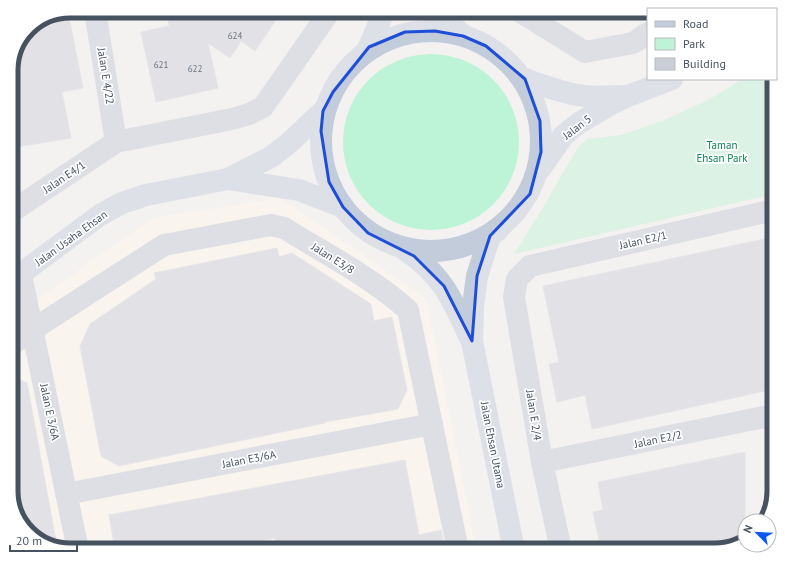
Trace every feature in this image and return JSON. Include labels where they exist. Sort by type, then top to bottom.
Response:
[{"type":"street","name":"Jalan E 4/22","points":[[96,18],[116,142]]},
{"type":"street","points":[[116,142],[232,119],[249,114],[262,107],[325,18]]},
{"type":"street","points":[[370,47],[381,18]]},
{"type":"street","points":[[441,18],[463,36]]},
{"type":"street","points":[[530,18],[585,52],[641,38]]},
{"type":"street","points":[[434,31],[463,36],[486,46],[508,63],[524,79],[540,121],[541,152],[538,171],[530,194],[522,204],[506,223],[483,239],[456,249],[429,252],[401,248],[384,242],[368,233],[354,221],[343,207],[329,182],[322,153],[320,132],[323,111],[333,92],[353,65],[370,47],[387,38],[405,32],[434,31]]},
{"type":"street","name":"Jalan 5","points":[[524,79],[560,92],[597,97],[628,96]]},
{"type":"street","name":"Jalan 5","points":[[538,171],[564,135],[579,123],[628,96],[669,80]]},
{"type":"street","name":"Jalan Usaha Ehsan","points":[[18,276],[100,215],[122,203],[146,195],[228,179],[271,157],[288,144],[323,111]]},
{"type":"street","name":"Jalan E4/1","points":[[18,207],[116,142]]},
{"type":"street","name":"Jalan Usaha Ehsan","points":[[228,179],[299,190],[343,207]]},
{"type":"street","name":"Jalan E2/1","points":[[517,278],[530,266],[767,212]]},
{"type":"street","name":"Jalan Ehsan Utama","points":[[506,223],[490,236],[477,276],[472,341],[513,543]]},
{"type":"street","name":"Jalan E3/8","points":[[18,340],[164,245],[271,226],[284,228],[371,281],[391,295],[408,310],[457,543]]},
{"type":"street","name":"Jalan Ehsan Utama","points":[[401,248],[423,263],[444,286],[472,341]]},
{"type":"street","name":"Jalan E 2/4","points":[[517,278],[514,297],[542,462],[559,543]]},
{"type":"street","name":"Jalan E 3/6A","points":[[18,284],[32,330],[76,543]]},
{"type":"street","name":"Jalan E2/2","points":[[542,462],[767,416]]},
{"type":"street","name":"Jalan E3/6A","points":[[66,494],[432,424]]},
{"type":"highlighted area","points":[[435,31],[463,36],[486,46],[525,79],[540,121],[541,152],[530,194],[490,236],[477,276],[472,341],[444,286],[414,256],[368,233],[343,207],[329,182],[321,131],[323,111],[333,92],[369,47],[405,32]]},
{"type":"shaded area","points":[[279,198],[426,298],[475,543],[64,543],[47,538],[31,525],[23,514],[18,494],[18,313],[153,218]]},
{"type":"green space","points":[[422,54],[440,54],[457,58],[472,64],[487,74],[499,86],[509,101],[515,116],[519,133],[519,151],[515,168],[509,183],[499,198],[487,210],[472,220],[457,226],[440,230],[422,230],[405,226],[390,220],[375,210],[363,198],[353,183],[347,168],[343,151],[343,133],[347,116],[353,101],[363,86],[375,74],[390,64],[405,58]]},
{"type":"green space","name":"Taman Ehsan Park","points":[[741,80],[767,80],[767,196],[514,254],[579,146],[588,139],[621,135],[662,121],[708,100]]},
{"type":"building","points":[[69,18],[83,88],[62,92],[71,138],[18,147],[18,67],[23,47],[36,31],[44,25],[60,19]]},
{"type":"building","points":[[168,18],[277,18],[255,51],[241,41],[230,58],[208,43],[218,88],[156,102],[141,32],[169,26]]},
{"type":"building","points":[[767,238],[767,391],[592,429],[585,395],[557,402],[549,364],[559,362],[543,286]]},
{"type":"building","points":[[277,248],[279,257],[292,253],[371,304],[374,321],[392,317],[407,390],[398,409],[325,422],[119,466],[101,456],[80,346],[90,324],[156,279],[154,273]]},
{"type":"building","points":[[18,379],[27,383],[56,541],[47,538],[31,525],[23,514],[18,494]]},
{"type":"building","points":[[745,452],[745,513],[737,513],[737,538],[721,543],[600,543],[593,512],[603,510],[598,482]]},
{"type":"building","points":[[405,460],[419,535],[441,530],[444,543],[275,543],[275,538],[248,543],[114,543],[109,515]]}]
